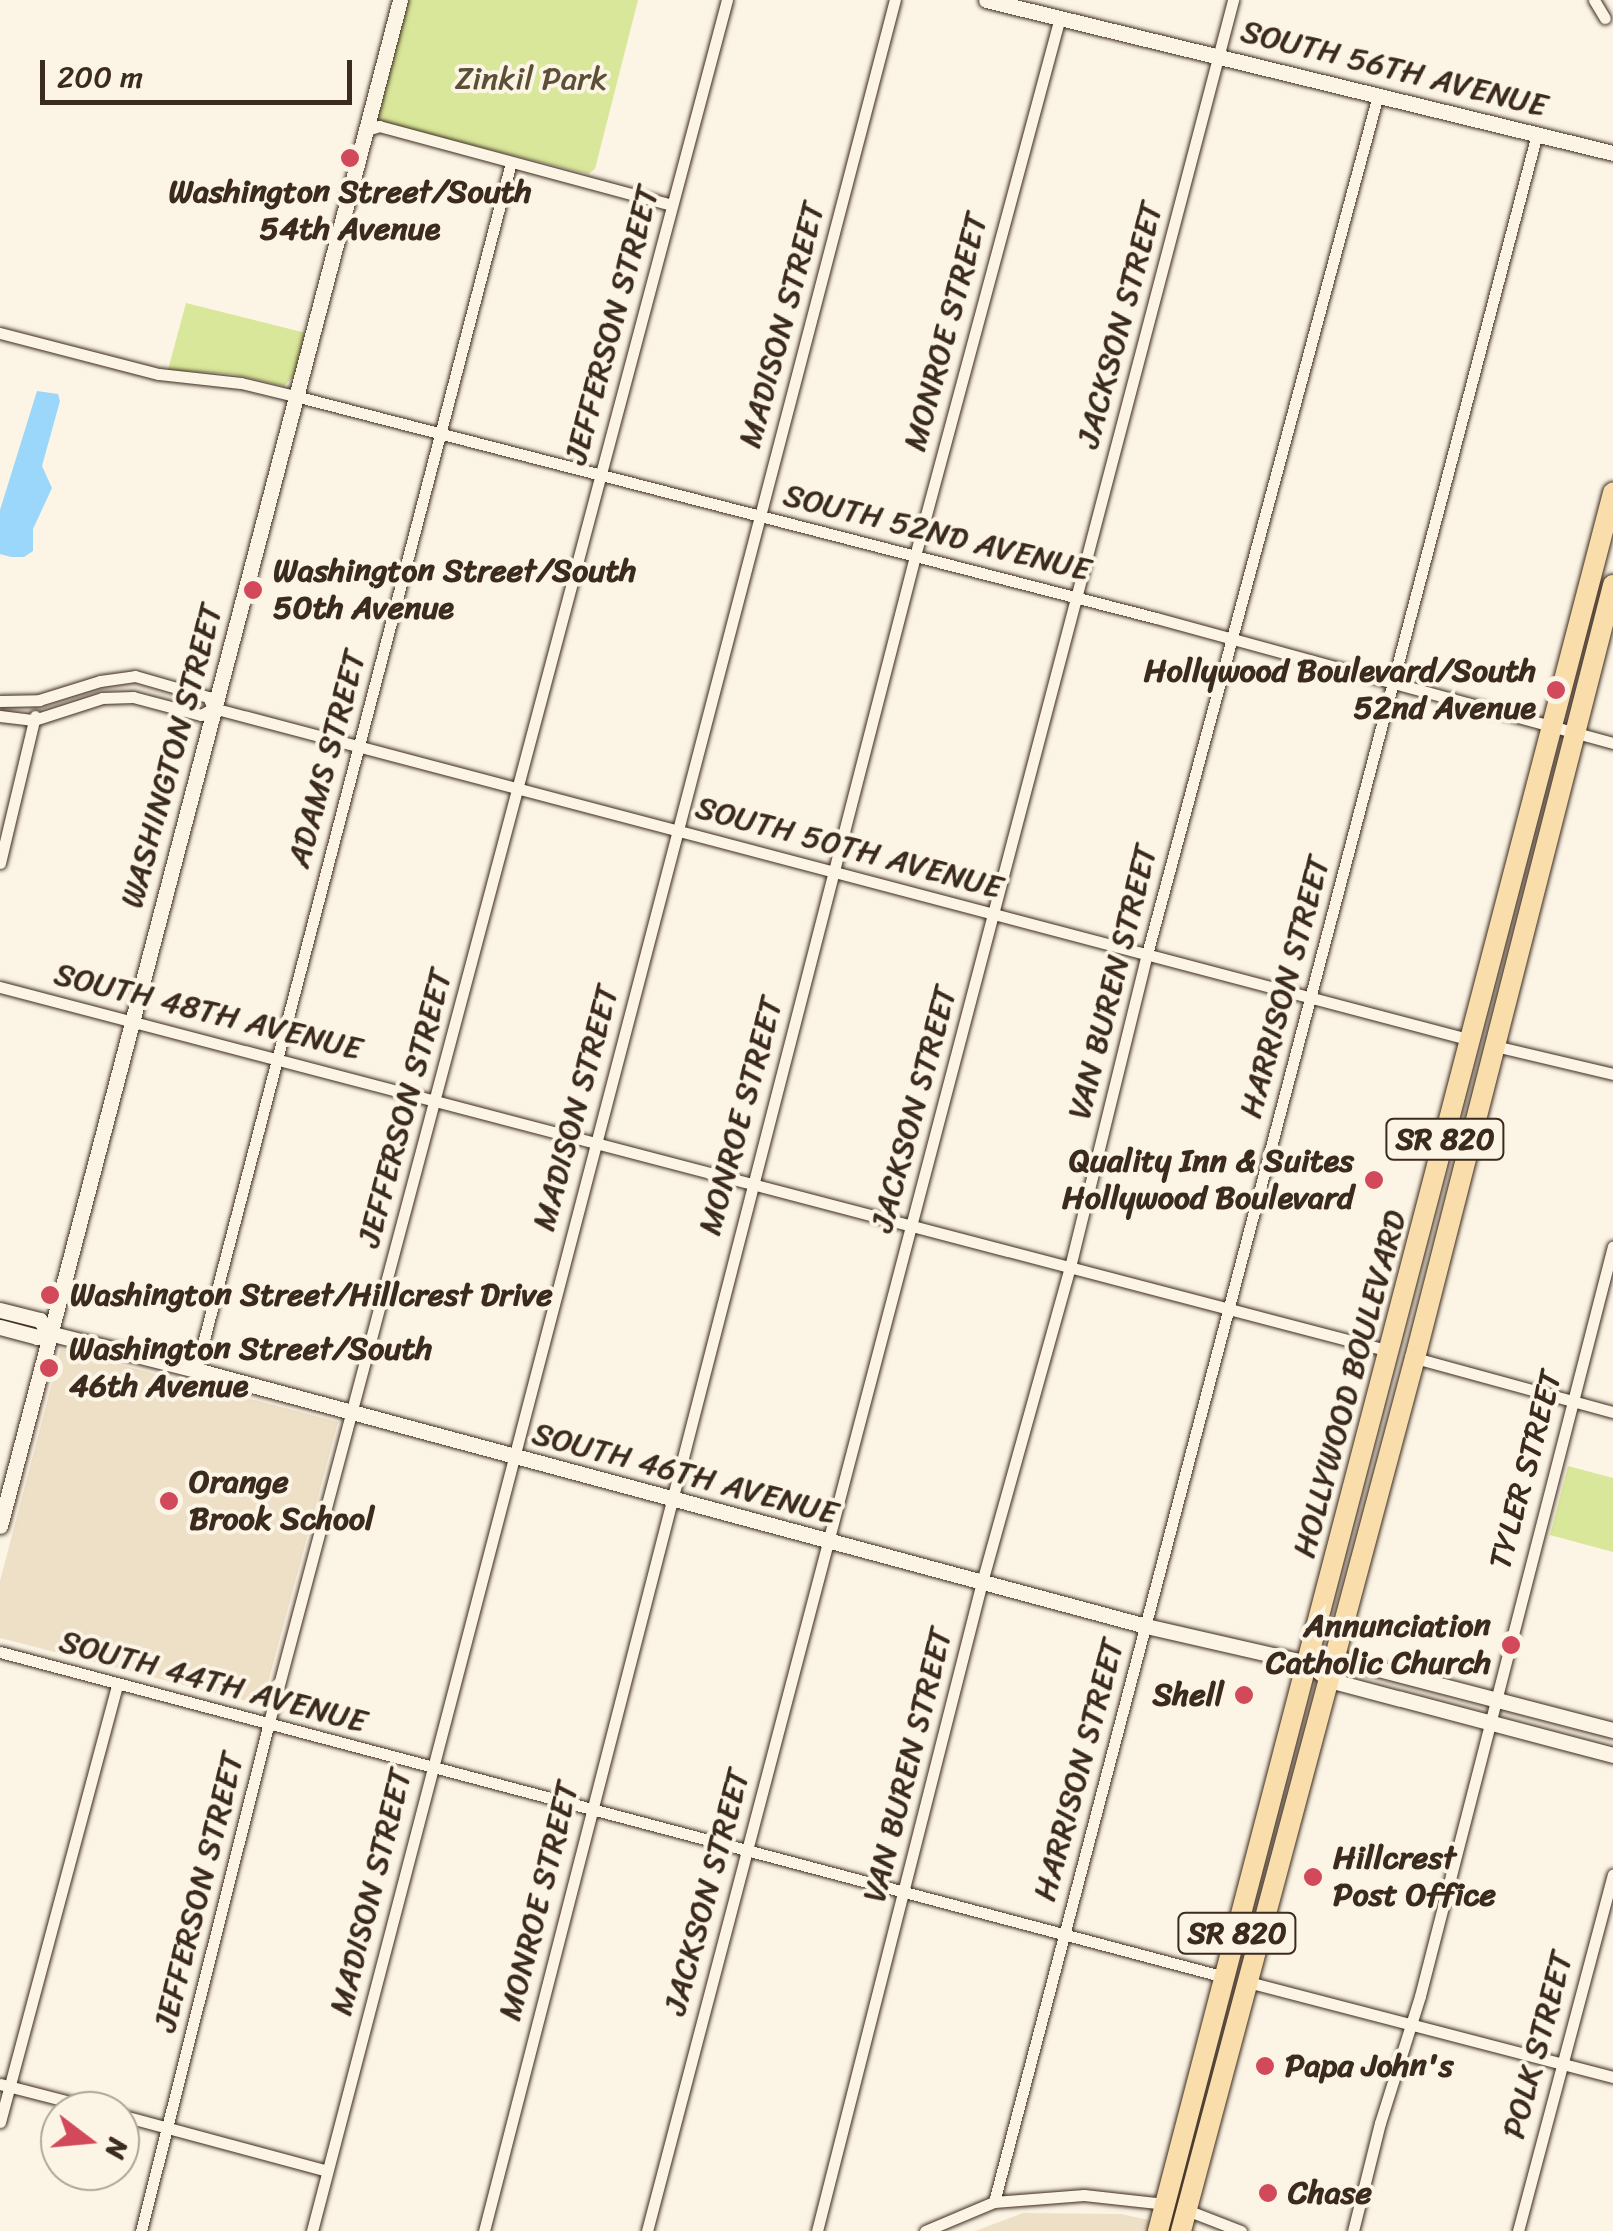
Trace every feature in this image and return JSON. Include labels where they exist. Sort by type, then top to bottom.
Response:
[{"type":"highway","name":"HOLLYWOOD BOULEVARD","points":[[1181,2231],[1416,1358],[1495,1046],[1613,494]]},
{"type":"highway","name":"HOLLYWOOD BOULEVARD","points":[[1158,2231],[1492,959],[1613,585]]},
{"type":"highway","points":[[1492,959],[1499,976],[1487,1034],[1495,1046]]},
{"type":"highway","points":[[1470,1040],[1480,1049],[1464,1122],[1471,1140]]},
{"type":"highway","points":[[1415,1254],[1421,1268],[1405,1341],[1408,1352],[1416,1358]]},
{"type":"highway","points":[[1389,1351],[1395,1355],[1398,1374],[1382,1432],[1392,1444]]},
{"type":"highway","points":[[1248,1982],[1239,1966],[1257,1895],[1255,1864]]},
{"type":"highway","points":[[1223,2075],[1215,2060],[1232,1998],[1225,1978]]},
{"type":"highway","points":[[1185,2129],[1192,2148],[1180,2194],[1187,2210]]},
{"type":"highway","points":[[1165,2204],[1172,2213],[1172,2231]]},
{"type":"street","name":"WASHINGTON STREET","points":[[0,1526],[400,0]]},
{"type":"street","name":"JEFFERSON STREET","points":[[141,2231],[268,1726],[726,0]]},
{"type":"street","name":"MADISON STREET","points":[[312,2231],[895,0]]},
{"type":"street","name":"SOUTH 56TH AVENUE","points":[[986,0],[1613,152]]},
{"type":"street","name":"JACKSON STREET","points":[[647,2231],[1233,0]]},
{"type":"street","points":[[1594,0],[1605,18]]},
{"type":"street","name":"MONROE STREET","points":[[484,2231],[915,556],[1060,17]]},
{"type":"street","name":"VAN BUREN STREET","points":[[817,2231],[982,1582],[1070,1267],[1147,954],[1378,96]]},
{"type":"street","points":[[367,130],[379,126],[672,205]]},
{"type":"street","name":"HARRISON STREET","points":[[994,2202],[1538,134]]},
{"type":"street","name":"ADAMS STREET","points":[[196,1370],[511,162]]},
{"type":"street","name":"SOUTH 52ND AVENUE","points":[[0,333],[159,374],[242,383],[295,396],[1077,598],[1613,742]]},
{"type":"street","points":[[0,700],[39,700],[100,681],[135,676],[208,697],[213,708],[201,715],[133,697],[102,698],[34,720],[0,716]]},
{"type":"street","points":[[0,863],[39,700]]},
{"type":"street","name":"SOUTH 50TH AVENUE","points":[[213,708],[1470,1040]]},
{"type":"street","name":"SOUTH 48TH AVENUE","points":[[0,987],[1389,1351]]},
{"type":"street","points":[[1495,1046],[1613,1074]]},
{"type":"street","name":"TYLER STREET","points":[[1353,2231],[1613,1246]]},
{"type":"street","name":"SOUTH 46TH AVENUE","points":[[0,1310],[40,1320],[50,1333]]},
{"type":"street","name":"SOUTH 46TH AVENUE","points":[[0,1327],[37,1337],[50,1333],[196,1370],[1146,1626],[1308,1663]]},
{"type":"street","points":[[1416,1358],[1613,1412]]},
{"type":"street","name":"SOUTH 44TH AVENUE","points":[[0,1652],[590,1811],[1066,1932],[1225,1978]]},
{"type":"street","points":[[1308,1663],[1336,1658],[1613,1730]]},
{"type":"street","points":[[1308,1663],[1329,1680],[1613,1755]]},
{"type":"street","points":[[0,2122],[5,2085],[117,1686]]},
{"type":"street","name":"POLK STREET","points":[[1518,2231],[1613,1874]]},
{"type":"street","points":[[1248,1982],[1409,2027],[1613,2076]]},
{"type":"street","points":[[5,2085],[40,2094]]},
{"type":"street","points":[[140,2120],[327,2172]]},
{"type":"street","points":[[924,2231],[994,2202],[1084,2195],[1165,2204]]},
{"type":"street","points":[[1187,2210],[1240,2231]]},
{"type":"shaded area","name":"Orange Brook School","points":[[61,1349],[338,1422],[262,1705],[0,1638],[0,1581]]},
{"type":"shaded area","points":[[1023,2213],[1121,2214],[1200,2231],[975,2231]]},
{"type":"green space","name":"Zinkil Park","points":[[406,0],[638,0],[595,169],[588,174],[384,123],[375,115]]},
{"type":"green space","points":[[186,303],[306,333],[294,376],[284,386],[232,374],[168,370]]},
{"type":"green space","points":[[1568,1466],[1613,1478],[1613,1552],[1550,1535]]},
{"type":"water","points":[[37,391],[58,394],[60,401],[42,466],[52,488],[33,529],[33,551],[24,557],[11,557],[0,554],[0,510]]},
{"type":"place","name":"Washington Street/South 54th Avenue","points":[[350,158]]},
{"type":"place","name":"Washington Street/South 50th Avenue","points":[[253,590]]},
{"type":"place","name":"Hollywood Boulevard/South 52nd Avenue","points":[[1556,690]]},
{"type":"place","name":"Quality Inn & Suites Hollywood Boulevard","points":[[1374,1180]]},
{"type":"place","name":"Washington Street/Hillcrest Drive","points":[[50,1295]]},
{"type":"place","name":"Washington Street/South 46th Avenue","points":[[49,1368]]},
{"type":"place","name":"Orange Brook School","points":[[169,1501]]},
{"type":"place","name":"Annunciation Catholic Church","points":[[1511,1645]]},
{"type":"place","name":"Shell","points":[[1244,1695]]},
{"type":"place","name":"Hillcrest Post Office","points":[[1313,1877]]},
{"type":"place","name":"Papa John's","points":[[1265,2066]]},
{"type":"place","name":"Chase","points":[[1268,2193]]}]
